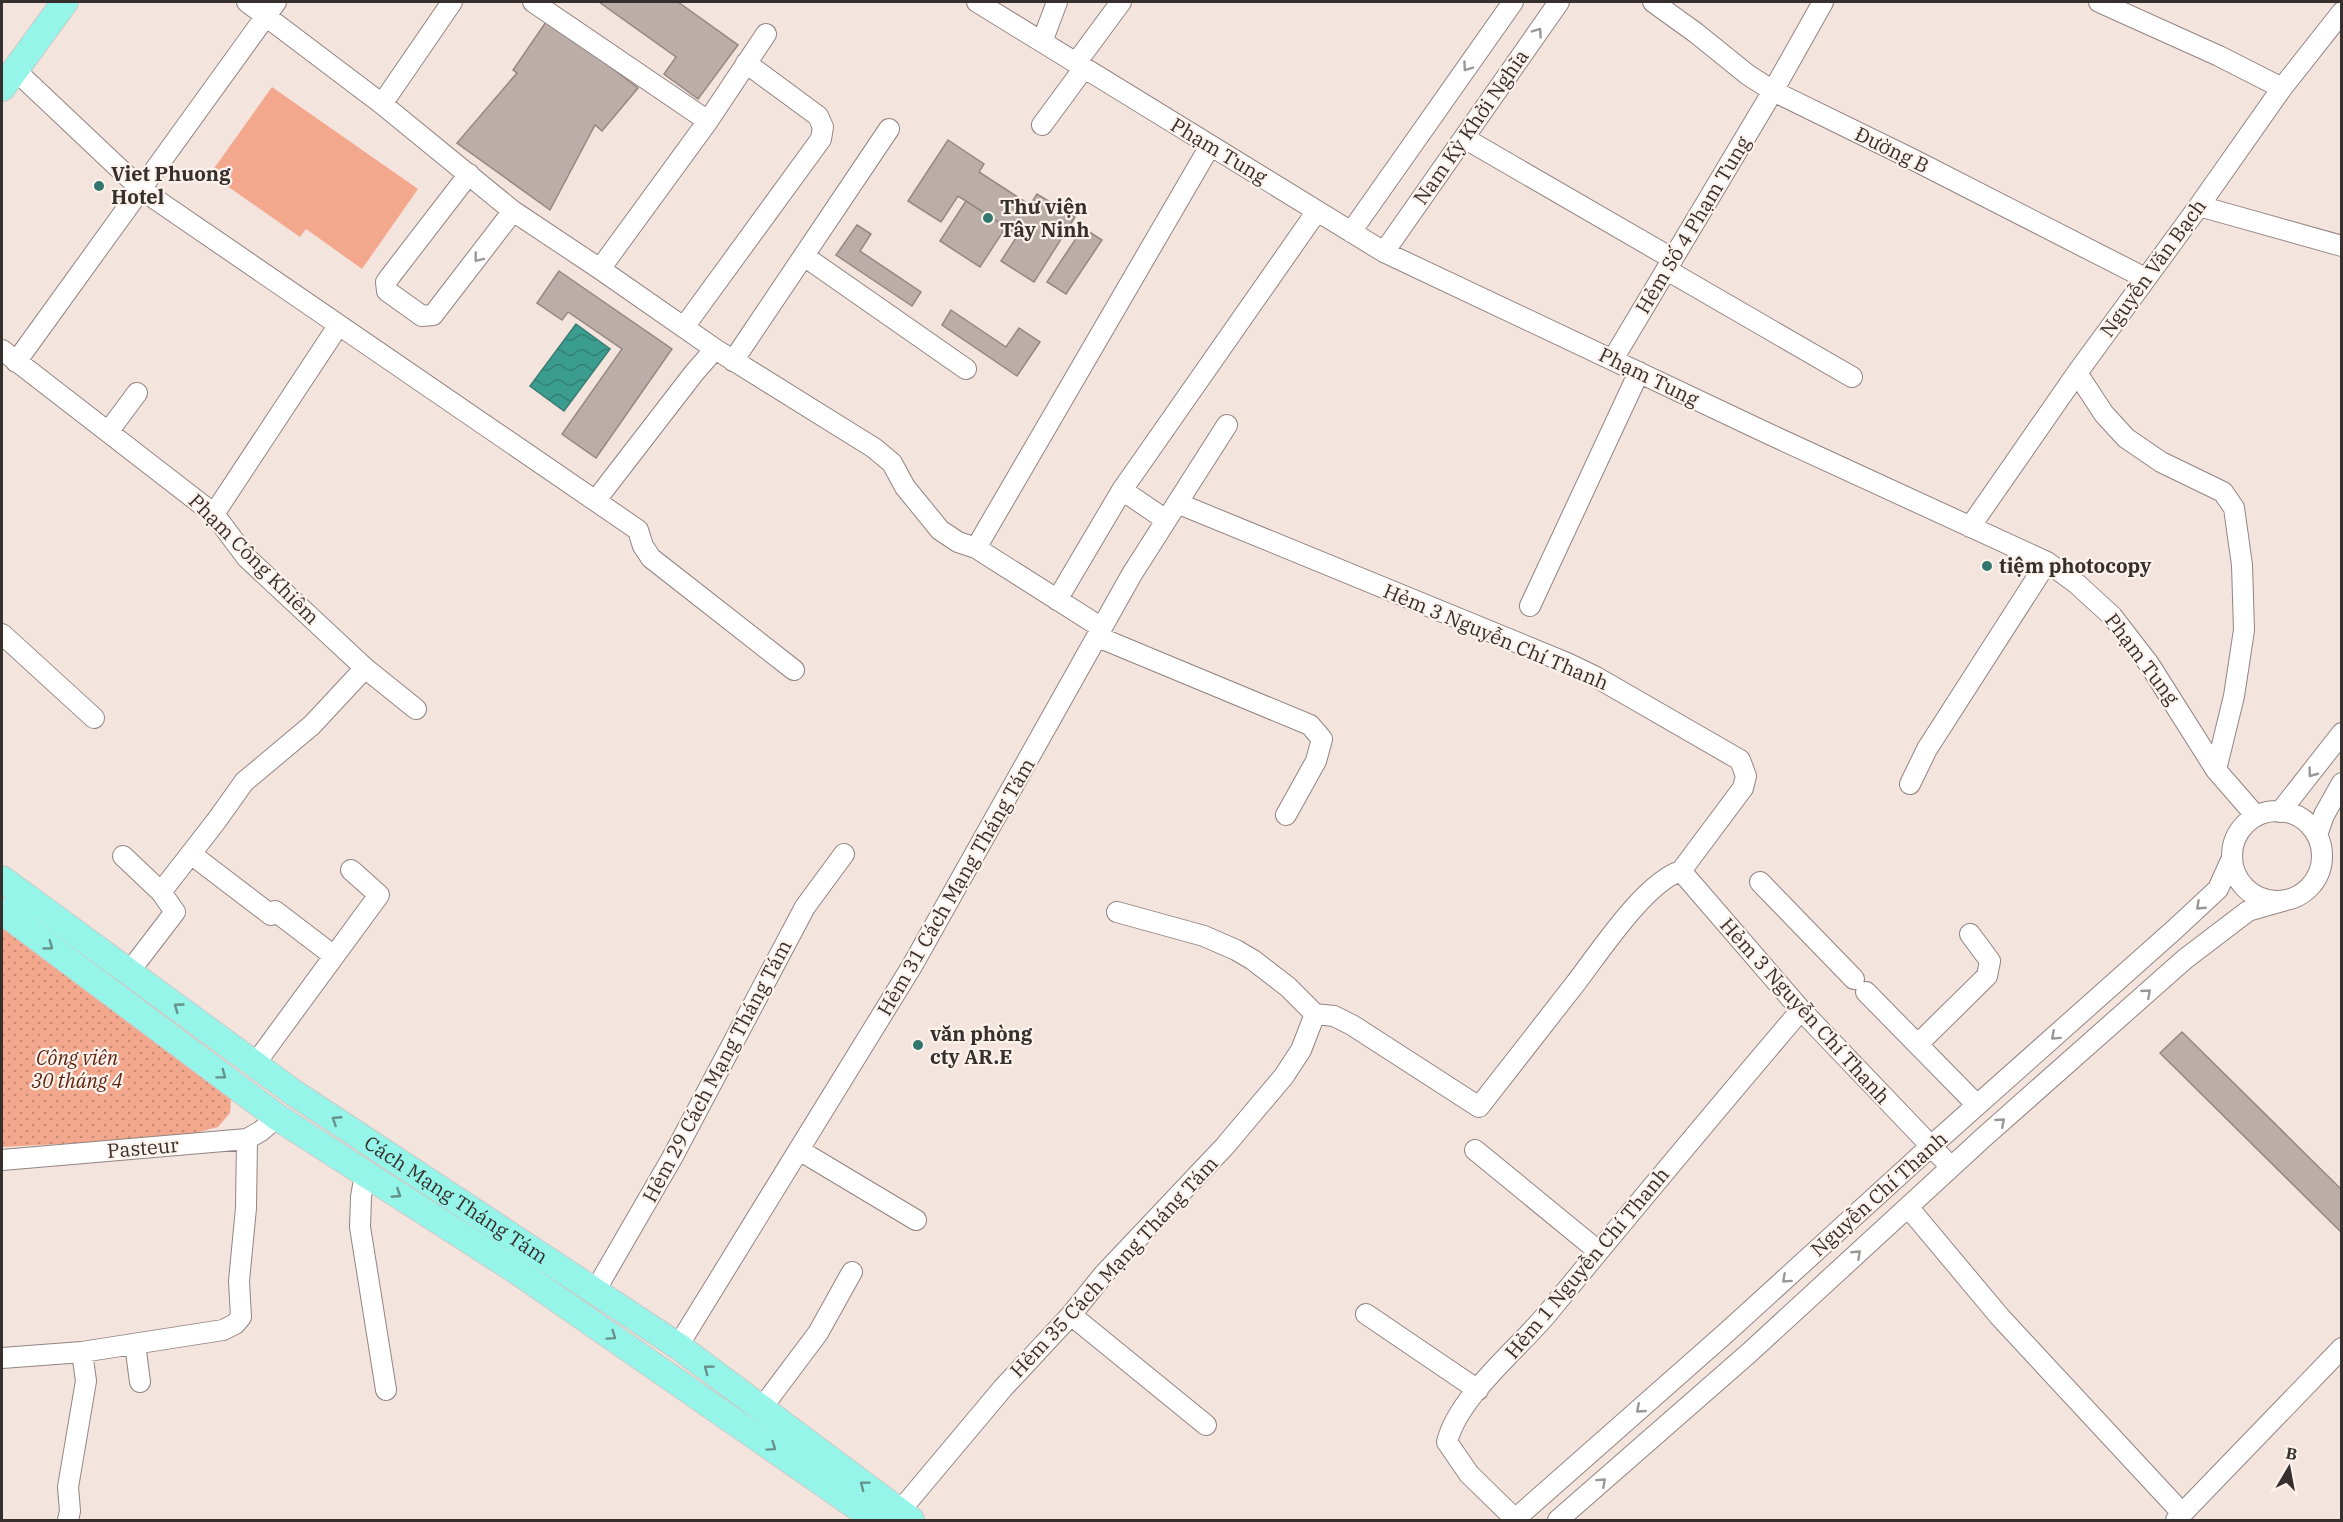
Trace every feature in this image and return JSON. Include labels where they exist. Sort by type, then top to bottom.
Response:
[{"type":"main road","points":[[8,79],[65,2]]},
{"type":"main road","name":"Cách Mạng Tháng Tám","points":[[2,879],[294,1093],[678,1346],[761,1409],[895,1518]]},
{"type":"main road","name":"Cách Mạng Tháng Tám","points":[[2,911],[277,1116],[895,1518]]},
{"type":"main road","points":[[277,1116],[294,1093]]},
{"type":"main road","points":[[365,1174],[380,1149]]},
{"type":"main road","points":[[580,1314],[595,1291]]},
{"type":"street","points":[[247,2],[271,9],[382,104],[513,211],[715,350],[874,448],[892,463],[905,487],[940,530],[958,542],[976,548],[1057,600],[1100,633],[1310,725],[1322,739],[1316,761],[1286,815]]},
{"type":"street","points":[[382,104],[452,2]]},
{"type":"street","points":[[533,2],[708,121]]},
{"type":"street","name":"Phạm Tung","points":[[977,2],[1384,252],[2047,562],[2077,584],[2112,615],[2149,664],[2216,770],[2256,816]]},
{"type":"street","points":[[1042,42],[1057,2]]},
{"type":"street","points":[[1042,125],[1120,2]]},
{"type":"street","name":"Nam Kỳ Khởi Nghĩa","points":[[1351,232],[1513,2]]},
{"type":"street","name":"Nam Kỳ Khởi Nghĩa","points":[[1384,252],[1559,2]]},
{"type":"street","name":"Đường B","points":[[1653,2],[1748,75],[1773,91],[2145,278]]},
{"type":"street","name":"Hẻm Số 4 Phạm Tung","points":[[1613,359],[1773,91],[1822,2]]},
{"type":"street","points":[[2099,2],[2282,88]]},
{"type":"street","points":[[2333,2],[2342,10]]},
{"type":"street","points":[[9,356],[142,189],[271,9]]},
{"type":"street","name":"Nguyễn Văn Bạch","points":[[1970,527],[2145,278],[2282,88],[2342,10]]},
{"type":"street","points":[[600,269],[708,121],[766,34]]},
{"type":"street","points":[[684,327],[821,139],[823,127],[818,116],[746,63]]},
{"type":"street","points":[[8,79],[142,189],[338,326],[638,530],[643,546],[651,558],[794,670]]},
{"type":"street","points":[[733,361],[889,129]]},
{"type":"street","points":[[1464,138],[1852,377]]},
{"type":"street","points":[[976,548],[1210,146]]},
{"type":"street","points":[[469,174],[386,282],[387,291],[422,316],[433,315],[513,211]]},
{"type":"street","points":[[2199,206],[2342,246]]},
{"type":"street","points":[[1057,600],[1122,490],[1317,211]]},
{"type":"street","points":[[804,256],[966,369]]},
{"type":"street","points":[[214,514],[338,326]]},
{"type":"street","points":[[596,500],[694,373],[715,350]]},
{"type":"street","name":"Phạm Công Khiêm","points":[[9,356],[214,514],[247,558],[365,668],[416,709]]},
{"type":"street","points":[[1530,606],[1639,372]]},
{"type":"street","points":[[2077,373],[2104,414],[2126,438],[2161,462],[2223,492],[2234,508],[2242,565],[2244,630],[2234,696],[2216,770]]},
{"type":"street","points":[[108,432],[137,393]]},
{"type":"street","name":"Hẻm 31 Cách Mạng Tháng Tám","points":[[678,1346],[912,966],[1100,633],[1166,520],[1227,425]]},
{"type":"street","points":[[1122,490],[1166,520]]},
{"type":"street","name":"Hẻm 3 Nguyễn Chí Thanh","points":[[1177,503],[1567,663],[1596,677],[1740,760],[1746,776],[1743,788],[1681,870],[1801,1010],[1951,1167]]},
{"type":"street","points":[[1910,784],[1927,749],[2047,562]]},
{"type":"street","points":[[2,634],[94,718]]},
{"type":"street","points":[[161,892],[244,782],[312,725],[365,668]]},
{"type":"street","points":[[2280,812],[2342,733]]},
{"type":"street","points":[[2317,836],[2324,815],[2342,783]]},
{"type":"street","points":[[2268,812],[2280,812],[2302,819],[2317,836],[2322,852],[2321,870],[2313,885],[2299,896],[2283,901],[2264,900],[2247,891],[2236,876],[2232,858],[2234,841],[2243,827],[2256,816],[2268,812]]},
{"type":"street","points":[[190,854],[271,915],[274,911],[334,956]]},
{"type":"street","name":"Hẻm 29 Cách Mạng Tháng Tám","points":[[595,1291],[672,1158],[805,907],[844,854]]},
{"type":"street","points":[[123,856],[161,892],[175,912],[129,972]]},
{"type":"street","name":"Nguyễn Chí Thanh","points":[[1515,1520],[2212,895],[2218,889],[2232,858]]},
{"type":"street","points":[[255,1064],[379,895],[351,870]]},
{"type":"street","points":[[1117,912],[1204,936],[1236,950],[1288,987],[1315,1014],[1334,1016],[1352,1025],[1479,1107],[1626,919],[1653,888],[1671,874],[1681,870]]},
{"type":"street","points":[[1760,882],[1977,1105]]},
{"type":"street","name":"Nguyễn Chí Thanh","points":[[1558,1521],[1749,1353],[1951,1167],[2185,959],[2248,911],[2283,901]]},
{"type":"street","points":[[1917,1044],[1987,976],[1990,961],[1970,934]]},
{"type":"street","name":"Hẻm 1 Nguyễn Chí Thanh","points":[[1515,1520],[1469,1474],[1447,1442],[1451,1427],[1478,1390],[1545,1316],[1801,1010]]},
{"type":"street","name":"Hẻm 35 Cách Mạng Tháng Tám","points":[[895,1518],[1003,1388],[1071,1316],[1104,1274],[1225,1146],[1284,1076],[1300,1050],[1315,1014]]},
{"type":"street","points":[[3,1355],[82,1352],[223,1330],[235,1324],[241,1317],[239,1281],[246,1208],[247,1139],[261,1131],[277,1116]]},
{"type":"street","name":"Pasteur","points":[[2,1160],[247,1139]]},
{"type":"street","points":[[799,1150],[916,1220]]},
{"type":"street","points":[[1475,1150],[1598,1250]]},
{"type":"street","points":[[365,1174],[361,1197],[360,1227],[386,1390]]},
{"type":"street","points":[[1908,1207],[2000,1317],[2179,1517],[2342,1348]]},
{"type":"street","points":[[761,1409],[818,1333],[852,1272]]},
{"type":"street","points":[[1366,1314],[1478,1390]]},
{"type":"street","points":[[1071,1316],[1206,1425]]},
{"type":"street","points":[[1727,1332],[1749,1353]]},
{"type":"street","points":[[135,1344],[140,1382]]},
{"type":"street","points":[[68,1521],[70,1511],[68,1487],[86,1381],[82,1352]]},
{"type":"green space","points":[[272,87],[418,189],[362,269],[306,229],[300,237],[210,174]]},
{"type":"green space","name":"Công viên 30 tháng 4","points":[[2,928],[218,1083],[231,1099],[230,1113],[218,1127],[176,1138],[2,1147]]},
{"type":"water","points":[[576,324],[610,349],[564,411],[530,386]]},
{"type":"building","points":[[599,2],[678,2],[738,45],[698,99],[664,74],[676,57]]},
{"type":"building","points":[[548,19],[638,88],[602,131],[595,125],[550,210],[457,143],[517,73],[513,70]]},
{"type":"building","points":[[948,140],[984,164],[979,172],[1030,205],[1037,194],[1075,217],[1034,282],[1001,261],[1018,235],[966,201],[958,196],[941,222],[908,201]]},
{"type":"building","points":[[966,201],[1006,227],[980,267],[940,241]]},
{"type":"building","points":[[857,225],[871,234],[860,251],[921,292],[912,306],[836,255]]},
{"type":"building","points":[[1083,228],[1102,240],[1066,294],[1047,282]]},
{"type":"building","points":[[559,271],[672,349],[596,458],[562,434],[622,349],[568,312],[562,320],[537,303]]},
{"type":"building","points":[[951,310],[1006,347],[1019,328],[1040,342],[1017,376],[942,325]]},
{"type":"building","points":[[2182,1032],[2342,1190],[2342,1233],[2160,1053]]},
{"type":"place","name":"Viet Phuong Hotel","points":[[99,186]]},
{"type":"place","name":"Thư viện Tây Ninh","points":[[988,218]]},
{"type":"place","name":"tiệm photocopy","points":[[1987,566]]},
{"type":"place","name":"văn phòng cty AR.E","points":[[918,1045]]}]
